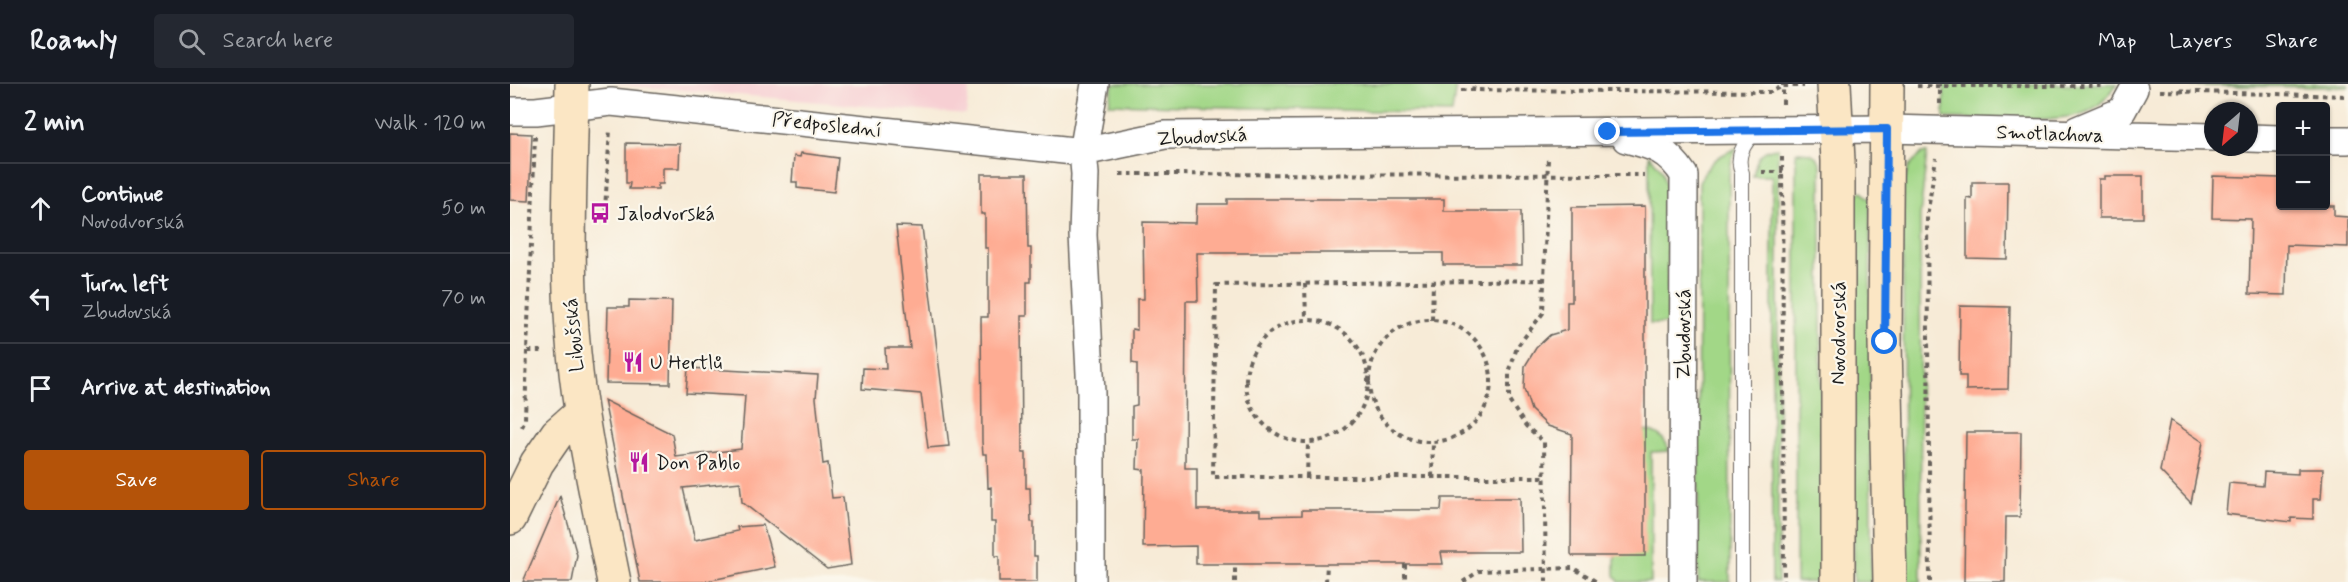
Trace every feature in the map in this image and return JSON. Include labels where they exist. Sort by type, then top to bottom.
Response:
[{"type":"main road","name":"Novodvorská","points":[[1834,84],[1838,161],[1838,582]]},
{"type":"main road","points":[[1887,84],[1885,342],[1890,582]]},
{"type":"main road","name":"Libušská","points":[[572,96],[569,277],[574,352],[581,413],[614,582]]},
{"type":"main road","points":[[510,518],[537,463],[557,434],[581,413]]},
{"type":"street","points":[[1091,582],[1091,393],[1083,235],[1084,163],[1095,84]]},
{"type":"street","points":[[2068,134],[2122,111],[2135,87]]},
{"type":"street","points":[[2135,87],[2144,116],[2167,136]]},
{"type":"street","name":"Předposlední","points":[[510,111],[536,111],[572,96],[1084,163]]},
{"type":"street","name":"Zbudovská","points":[[1084,163],[1165,135],[1549,130],[1608,132],[1887,129]]},
{"type":"street","name":"Smotlachova","points":[[1887,129],[2204,137]]},
{"type":"street","name":"Zbudovská","points":[[1608,132],[1654,147],[1674,159],[1684,175],[1683,582]]},
{"type":"street","points":[[2258,138],[2276,139]]},
{"type":"street","points":[[2330,140],[2348,140]]},
{"type":"lane","points":[[1742,582],[1742,173],[1739,165],[1742,147],[1756,129]]},
{"type":"path","points":[[1473,91],[1474,84]]},
{"type":"path","points":[[1708,84],[1708,91]]},
{"type":"path","points":[[2182,84],[2182,93]]},
{"type":"path","points":[[1461,90],[1771,92],[1783,86]]},
{"type":"path","points":[[521,429],[525,420],[536,127]]},
{"type":"path","points":[[600,219],[605,210],[610,128]]},
{"type":"path","points":[[1546,582],[1544,442],[1526,426],[1509,401],[1509,373],[1517,347],[1543,313],[1549,130]]},
{"type":"path","points":[[1782,147],[1784,582]]},
{"type":"path","points":[[1930,582],[1927,217],[1937,152]]},
{"type":"path","points":[[1084,163],[1547,175],[1684,175]]},
{"type":"path","points":[[1742,173],[1783,172]]},
{"type":"path","points":[[1544,280],[1216,285],[1213,477],[1545,477]]},
{"type":"path","points":[[1432,320],[1433,282]]},
{"type":"path","points":[[1305,284],[1306,320]]},
{"type":"path","points":[[1432,320],[1415,321],[1387,337],[1377,350],[1370,365],[1369,382],[1367,397],[1360,412],[1351,425],[1338,434],[1324,440],[1308,442],[1292,440],[1277,435],[1254,413],[1248,398],[1246,382],[1248,366],[1254,351],[1263,338],[1283,325],[1306,320],[1322,322],[1337,328],[1360,350],[1366,365],[1369,382],[1371,398],[1377,413],[1388,426],[1409,438],[1433,442],[1448,440],[1463,433],[1475,423],[1484,410],[1491,380],[1489,365],[1474,338],[1461,328],[1447,322],[1432,320]]},
{"type":"path","points":[[527,351],[555,352]]},
{"type":"path","points":[[1307,477],[1308,442]]},
{"type":"path","points":[[1432,477],[1433,442]]},
{"type":"path","points":[[1235,564],[1235,582]]},
{"type":"path","points":[[1326,564],[1326,582]]},
{"type":"path","points":[[1405,564],[1405,582]]},
{"type":"path","points":[[1463,582],[1479,571],[1573,568],[1597,582]]},
{"type":"shaded area","points":[[614,84],[970,84],[966,115]]},
{"type":"green space","points":[[1113,84],[1456,84],[1452,113],[1109,104]]},
{"type":"green space","points":[[1944,84],[2117,84],[2099,105],[2079,115],[2020,120],[1944,118]]},
{"type":"green space","points":[[2191,84],[2348,84],[2348,87],[2193,86]]},
{"type":"green space","points":[[1737,148],[1732,158],[1729,175],[1730,582],[1698,582],[1699,183],[1714,161]]},
{"type":"green space","points":[[1778,148],[1778,582],[1772,582],[1772,176],[1753,176],[1759,156],[1766,151]]},
{"type":"green space","points":[[1796,152],[1812,154],[1818,158],[1821,166],[1821,582],[1796,582]]},
{"type":"green space","points":[[1922,153],[1927,153],[1920,216],[1921,582],[1904,582],[1903,185],[1909,167]]},
{"type":"green space","points":[[1649,155],[1662,170],[1667,192],[1668,324],[1650,324]]},
{"type":"green space","points":[[1861,191],[1870,200],[1871,582],[1854,582],[1853,199]]},
{"type":"green space","points":[[1645,430],[1661,436],[1669,451],[1651,452],[1651,582],[1619,582],[1615,575],[1615,556]]},
{"type":"building","points":[[510,133],[532,134],[529,201],[510,200]]},
{"type":"building","points":[[626,143],[680,144],[679,168],[663,168],[663,184],[658,184],[658,189],[629,189],[630,183],[626,183]]},
{"type":"building","points":[[801,153],[838,158],[834,192],[797,188],[797,182],[792,182],[794,156],[800,157]]},
{"type":"building","points":[[981,174],[1027,174],[1031,282],[1027,282],[1027,316],[1021,316],[1022,453],[1026,453],[1026,488],[1030,488],[1031,522],[1034,522],[1037,582],[999,582],[999,556],[995,556],[995,522],[991,522],[991,487],[988,488],[987,454],[983,454],[982,442],[981,317],[988,317],[988,248],[985,248],[985,214],[981,214]]},
{"type":"building","points":[[2105,176],[2143,176],[2143,218],[2099,218],[2099,179],[2105,179]]},
{"type":"building","points":[[2213,176],[2276,178],[2276,210],[2330,210],[2330,206],[2334,206],[2334,216],[2348,217],[2348,247],[2287,245],[2286,295],[2249,294],[2251,219],[2212,218]]},
{"type":"building","points":[[1972,182],[2008,182],[2007,259],[1967,258],[1967,198],[1972,199]]},
{"type":"building","points":[[1227,199],[1444,199],[1444,211],[1521,211],[1522,265],[1443,265],[1443,253],[1197,253],[1198,301],[1186,301],[1185,468],[1197,468],[1197,510],[1260,510],[1260,516],[1302,515],[1302,510],[1441,510],[1442,498],[1520,498],[1521,552],[1441,552],[1443,564],[1196,564],[1196,546],[1143,547],[1144,470],[1137,469],[1138,439],[1132,439],[1132,406],[1137,405],[1137,364],[1132,363],[1132,329],[1137,330],[1137,299],[1144,299],[1143,222],[1196,223],[1197,204],[1227,204]]},
{"type":"building","points":[[1645,206],[1645,556],[1573,556],[1571,554],[1572,434],[1548,426],[1531,410],[1524,389],[1525,366],[1536,348],[1550,335],[1567,330],[1567,302],[1572,302],[1572,207]]},
{"type":"building","points":[[896,226],[922,227],[949,446],[928,448],[921,394],[862,389],[863,368],[886,369],[885,348],[910,348]]},
{"type":"building","points":[[629,300],[672,301],[670,384],[606,383],[608,307],[629,307]]},
{"type":"building","points":[[1960,306],[2010,307],[2008,389],[1966,390],[1966,376],[1959,376]]},
{"type":"building","points":[[688,368],[818,375],[816,398],[823,464],[828,463],[832,498],[843,497],[851,565],[827,569],[742,502],[740,482],[683,488],[695,540],[738,531],[737,527],[763,525],[775,567],[702,582],[640,582],[604,400],[672,434],[676,457],[741,449],[745,396],[686,393]]},
{"type":"building","points":[[2170,420],[2203,442],[2191,503],[2160,471]]},
{"type":"building","points":[[1966,432],[2021,432],[2020,517],[2006,517],[2005,582],[1964,582]]},
{"type":"building","points":[[2298,469],[2323,469],[2321,499],[2313,499],[2313,519],[2291,518],[2291,522],[2226,514],[2229,483],[2263,486],[2264,472],[2298,474]]},
{"type":"building","points":[[560,496],[577,555],[572,582],[523,582]]},
{"type":"place","name":"Jalodvorská","points":[[600,213]]},
{"type":"place","name":"U Hertlů","points":[[633,362]]},
{"type":"place","name":"Don Pablo","points":[[639,462]]},
{"type":"route","points":[[1608,132],[1887,129],[1885,342]]}]
